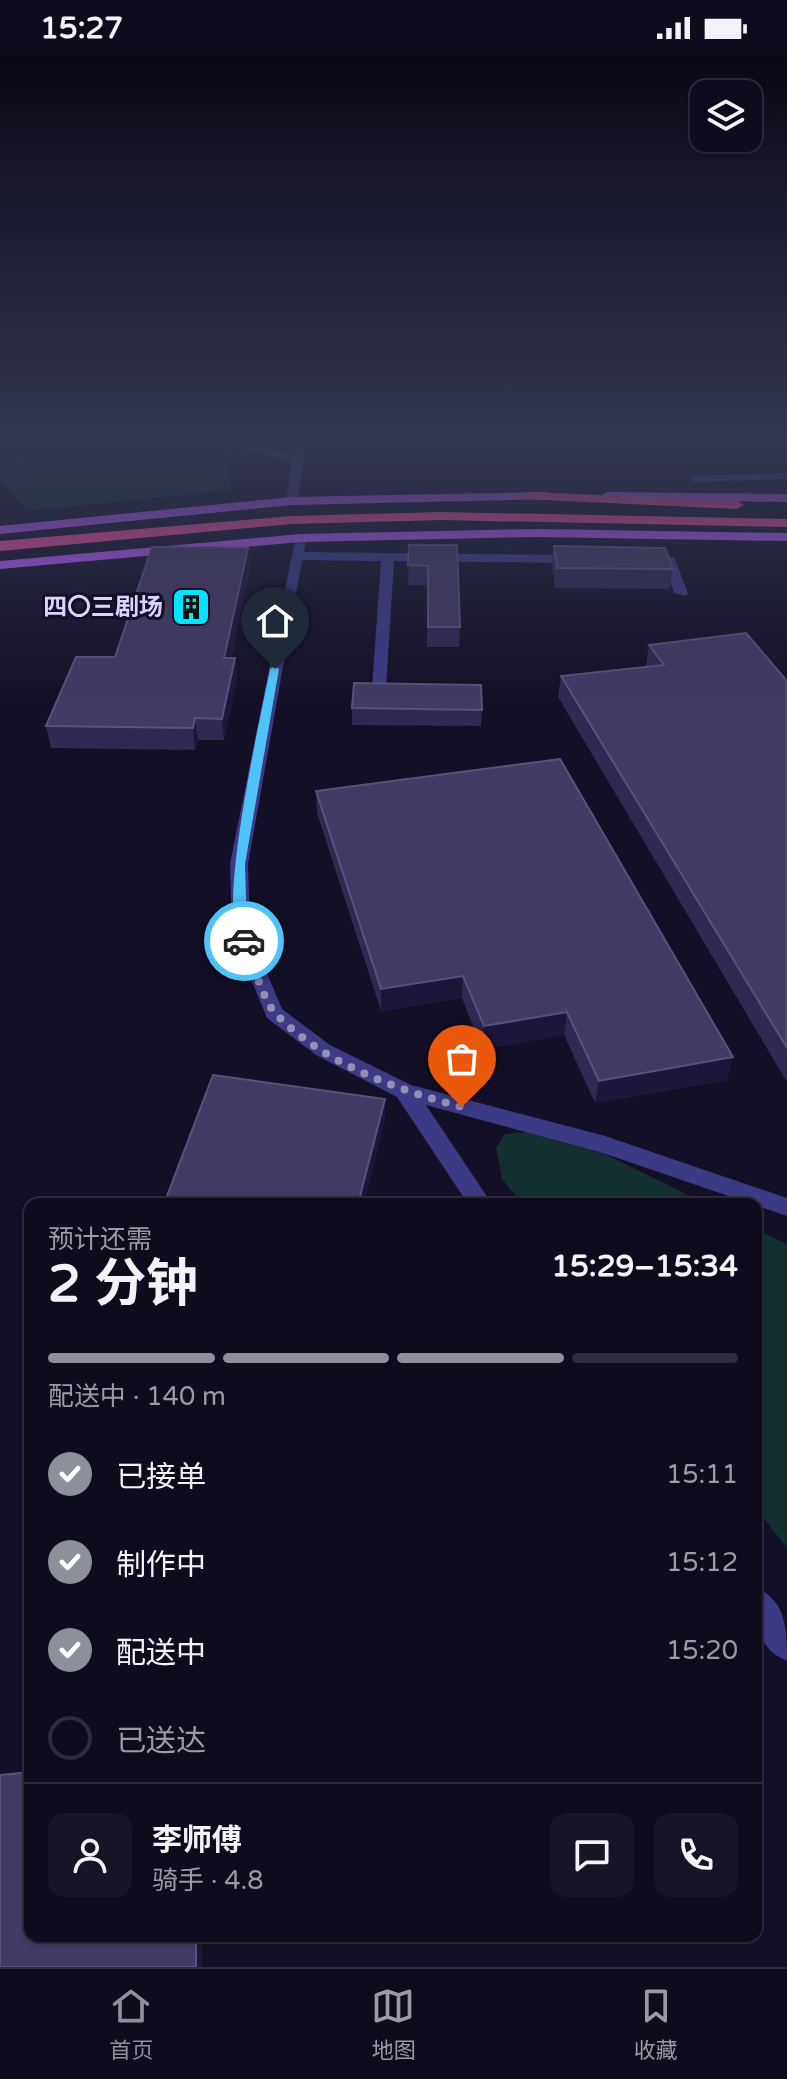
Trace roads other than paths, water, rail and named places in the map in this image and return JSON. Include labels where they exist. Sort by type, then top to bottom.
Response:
[{"type":"highway","points":[[0,537],[155,523]]},
{"type":"highway","points":[[0,546],[255,523]]},
{"type":"highway","points":[[537,533],[782,523]]},
{"type":"main road","points":[[0,530],[69,523]]},
{"type":"main road","points":[[0,565],[537,533],[787,537]]},
{"type":"street","points":[[591,559],[388,557],[298,547],[239,864],[241,933],[274,1013],[323,1050],[405,1091],[605,1145],[761,1198]]},
{"type":"street","points":[[379,688],[388,557]]},
{"type":"street","points":[[638,560],[669,560],[681,593]]},
{"type":"street","points":[[405,1091],[476,1198]]},
{"type":"street","points":[[762,1198],[787,1207]]},
{"type":"street","points":[[762,1611],[787,1646]]},
{"type":"place","name":"四〇三剧场","points":[[191,607]]}]
